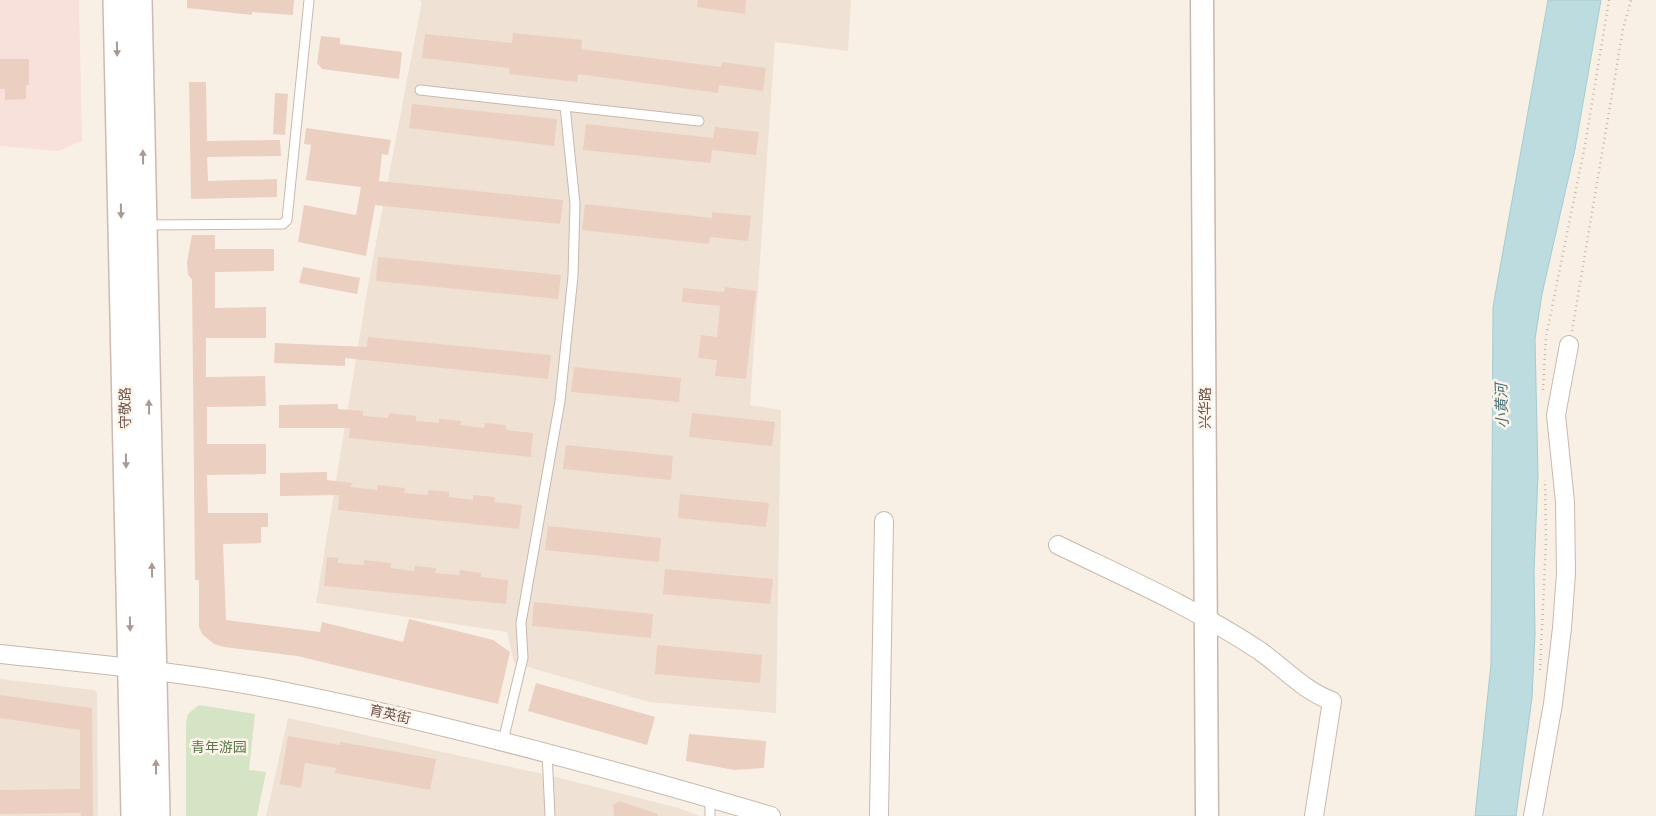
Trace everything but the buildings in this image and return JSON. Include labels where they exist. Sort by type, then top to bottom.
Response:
[{"type":"main road","name":"守敬路","points":[[116,0],[142,670],[157,816]]},
{"type":"main road","name":"守敬路","points":[[134,816],[142,670],[144,225],[139,0]]},
{"type":"street","name":"兴华路","points":[[1202,0],[1207,816]]},
{"type":"street","points":[[1533,816],[1553,704],[1562,628],[1566,572],[1565,502],[1556,415],[1569,345]]},
{"type":"street","points":[[879,816],[884,521]]},
{"type":"street","points":[[1058,545],[1206,620],[1260,652],[1310,690],[1332,701],[1314,816]]},
{"type":"street","name":"育英街","points":[[0,654],[142,670],[286,691],[547,752],[771,816]]},
{"type":"lane","points":[[144,225],[283,224],[287,220],[309,0]]},
{"type":"lane","points":[[420,90],[699,121]]},
{"type":"lane","points":[[503,741],[523,658],[521,623],[560,401],[574,276],[575,204],[565,106]]},
{"type":"lane","points":[[547,752],[550,816]]},
{"type":"lane","points":[[710,798],[710,816]]},
{"type":"path","points":[[1569,345],[1623,29],[1631,0]]},
{"type":"shaded area","points":[[0,0],[79,0],[82,141],[58,151],[0,146]]},
{"type":"shaded area","points":[[418,0],[851,0],[848,51],[775,42],[750,405],[781,410],[776,713],[649,702],[514,663],[507,632],[316,603],[368,285],[422,1]]},
{"type":"shaded area","points":[[0,679],[94,690],[97,693],[98,816],[0,816]]},
{"type":"shaded area","points":[[288,718],[552,776],[678,808],[700,816],[266,816]]},
{"type":"green space","name":"青年游园","points":[[199,705],[255,714],[249,770],[266,772],[257,816],[186,816],[186,723],[188,714]]},
{"type":"water","name":"小黄河","points":[[1548,0],[1601,0],[1575,149],[1542,294],[1535,339],[1538,475],[1534,572],[1535,634],[1532,698],[1516,816],[1475,816],[1491,664],[1493,307]]}]
